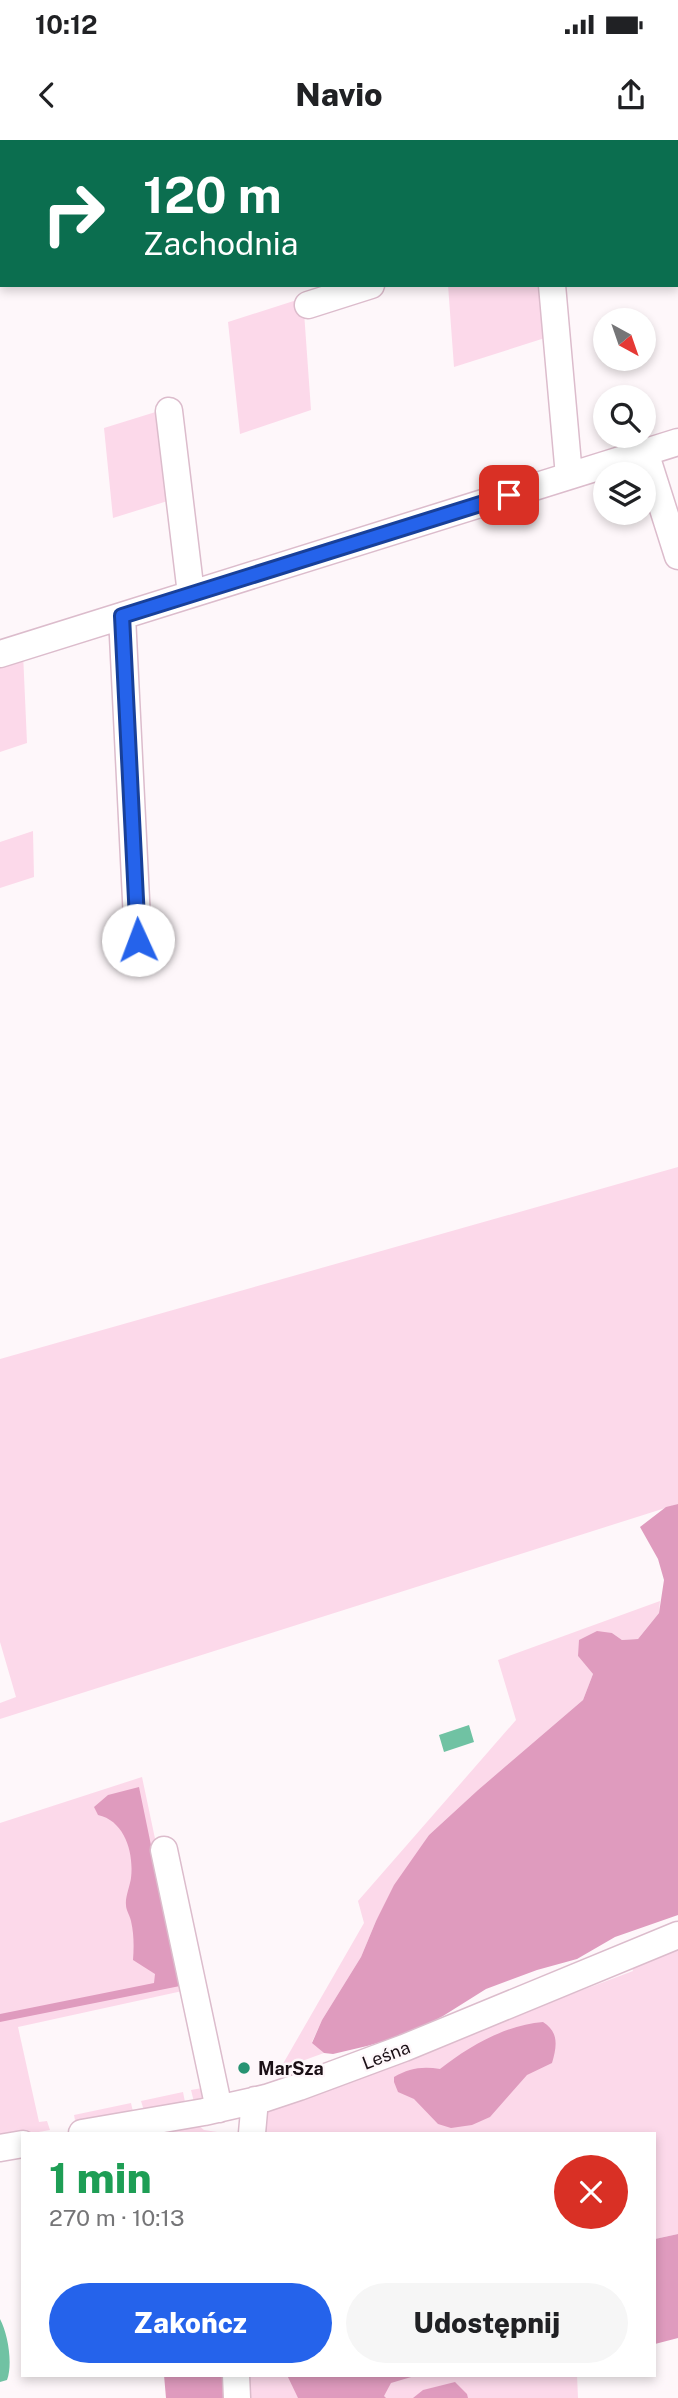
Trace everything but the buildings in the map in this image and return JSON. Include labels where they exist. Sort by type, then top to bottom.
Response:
[{"type":"street","points":[[308,305],[365,287]]},
{"type":"street","points":[[552,287],[569,476]]},
{"type":"street","points":[[169,411],[191,594]]},
{"type":"street","points":[[0,654],[678,442]]},
{"type":"street","points":[[645,452],[678,556]]},
{"type":"street","points":[[122,616],[138,940]]},
{"type":"street","points":[[164,1850],[219,2109]]},
{"type":"street","name":"Leśna","points":[[88,2132],[219,2109],[311,2083],[393,2053],[678,1935]]},
{"type":"street","points":[[252,2132],[255,2100]]},
{"type":"street","points":[[0,2148],[21,2144]]},
{"type":"street","points":[[236,2377],[237,2398]]},
{"type":"shaded area","points":[[448,287],[544,287],[548,337],[454,367]]},
{"type":"shaded area","points":[[303,298],[311,410],[240,434],[228,322]]},
{"type":"shaded area","points":[[162,410],[174,499],[113,518],[104,428]]},
{"type":"shaded area","points":[[23,653],[27,743],[0,752],[0,661]]},
{"type":"shaded area","points":[[33,831],[34,877],[0,888],[0,842]]},
{"type":"shaded area","points":[[678,1167],[678,1504],[0,1719],[0,1703],[16,1697],[0,1642],[0,1359]]},
{"type":"shaded area","points":[[678,1504],[678,1915],[615,1937],[577,1959],[486,1989],[409,2034],[333,2054],[324,2053],[312,2043],[322,2020],[361,1957],[394,1885],[429,1835],[583,1700],[593,1674],[578,1656],[579,1640],[597,1631],[612,1633],[622,1640],[638,1639],[659,1613],[664,1580],[658,1559],[640,1527],[666,1507]]},
{"type":"shaded area","points":[[660,1601],[659,1613],[638,1639],[622,1640],[612,1633],[578,1656],[593,1674],[583,1700],[429,1835],[376,1921],[361,1957],[322,2020],[312,2042],[324,2053],[280,2069],[364,1923],[358,1901],[516,1720],[498,1660]]},
{"type":"shaded area","points":[[469,1725],[474,1742],[444,1752],[439,1735]]},
{"type":"shaded area","points":[[142,1777],[187,1990],[18,2027],[39,2122],[47,2121],[50,2130],[21,2132],[21,2135],[16,2136],[14,2132],[0,2134],[0,1823]]},
{"type":"shaded area","points":[[139,1787],[180,1986],[0,2022],[0,2014],[154,1983],[155,1974],[133,1960],[133,1931],[126,1902],[132,1868],[126,1839],[115,1824],[98,1815],[94,1807],[108,1795]]},
{"type":"shaded area","points":[[678,1948],[678,2234],[656,2239],[656,2132],[261,2132],[266,2109],[633,1971],[632,1967]]},
{"type":"shaded area","points":[[191,1989],[212,2086],[206,2098],[195,2106],[191,2090],[208,2087],[187,1990]]},
{"type":"shaded area","points":[[543,2022],[554,2035],[555,2051],[552,2063],[527,2075],[490,2117],[472,2125],[451,2128],[438,2124],[414,2099],[398,2092],[394,2077],[400,2074],[416,2068],[440,2069],[463,2052],[502,2032]]},
{"type":"shaded area","points":[[183,2092],[186,2107],[145,2114],[141,2101]]},
{"type":"shaded area","points":[[131,2103],[134,2116],[76,2125],[74,2115]]},
{"type":"shaded area","points":[[198,2125],[204,2130],[217,2132],[154,2132]]},
{"type":"shaded area","points":[[678,2234],[678,2338],[656,2344],[656,2239]]},
{"type":"shaded area","points":[[0,2319],[7,2341],[10,2366],[7,2380],[0,2382]]},
{"type":"shaded area","points":[[164,2377],[230,2377],[230,2398],[166,2398]]},
{"type":"shaded area","points":[[230,2377],[577,2377],[578,2398],[230,2398]]},
{"type":"shaded area","points":[[288,2377],[411,2377],[391,2383],[384,2396],[386,2398],[298,2398]]},
{"type":"shaded area","points":[[455,2382],[468,2398],[413,2398],[423,2390]]},
{"type":"place","name":"MarSza","points":[[244,2068]]},
{"type":"route","points":[[138,940],[122,616],[509,495]]}]
